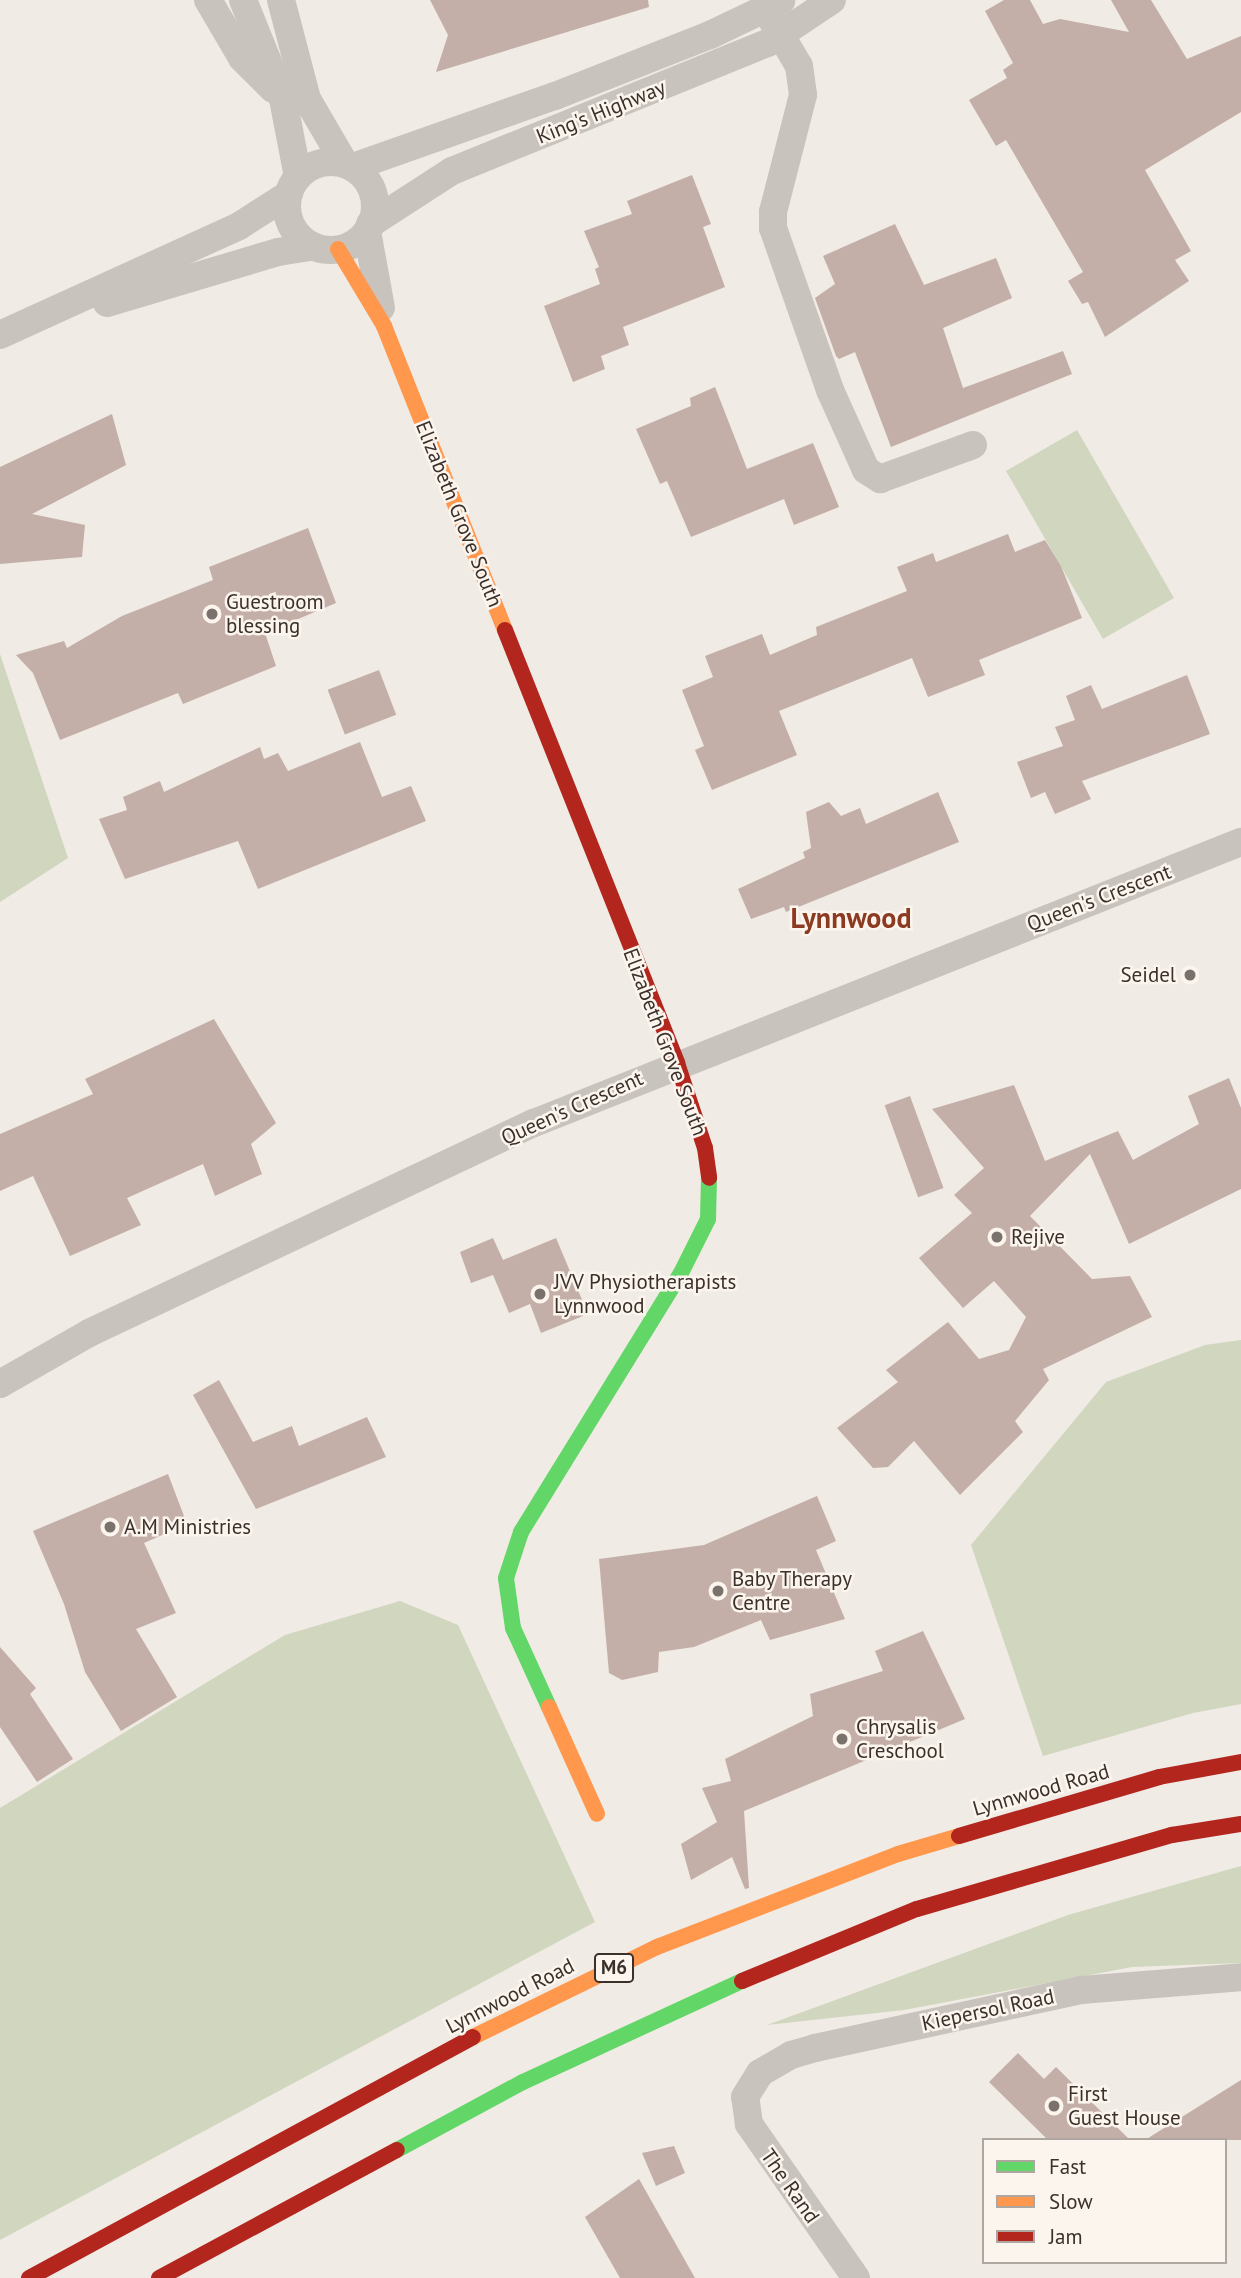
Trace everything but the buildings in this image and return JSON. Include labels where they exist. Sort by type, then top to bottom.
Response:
[{"type":"main road","name":"Elizabeth Grove South","points":[[326,248],[384,326],[677,1063],[705,1148],[711,1191],[708,1219],[681,1273],[521,1532],[506,1578],[513,1628],[597,1814]]},
{"type":"main road","name":"Lynnwood Road","points":[[29,2278],[507,2019],[657,1947],[898,1854],[1159,1777],[1241,1762]]},
{"type":"main road","points":[[159,2278],[523,2081],[676,2008],[917,1909],[1172,1835],[1241,1824]]},
{"type":"street","points":[[208,0],[242,58],[283,99]]},
{"type":"street","points":[[243,0],[283,99],[293,185],[289,220],[326,248]]},
{"type":"street","points":[[56,314],[119,300],[278,252],[326,248],[369,228],[375,198],[367,180],[349,166],[307,99],[281,0]]},
{"type":"street","name":"King's Highway","points":[[369,228],[452,171],[780,36],[832,0]]},
{"type":"street","points":[[774,5],[780,36],[799,66],[803,95],[773,212],[773,228],[830,390],[866,470],[880,479],[972,445]]},
{"type":"street","name":"King's Highway","points":[[349,166],[555,96],[774,5]]},
{"type":"street","points":[[0,335],[56,314],[239,226],[317,164],[349,166]]},
{"type":"street","name":"Elizabeth Grove South","points":[[369,228],[384,326]]},
{"type":"street","name":"Queen's Crescent","points":[[0,1384],[57,1349],[534,1123],[677,1063],[1241,842]]},
{"type":"street","name":"Kiepersol Road","points":[[750,2086],[760,2073],[791,2055],[940,2020],[1081,1990],[1241,1977]]},
{"type":"street","name":"The Rand","points":[[750,2086],[744,2110],[761,2146],[856,2278]]},
{"type":"green space","points":[[1077,430],[1174,598],[1103,639],[1006,471]]},
{"type":"green space","points":[[0,654],[68,858],[0,902]]},
{"type":"green space","points":[[1241,1340],[1241,1704],[1193,1713],[1043,1756],[971,1545],[1106,1382],[1205,1345]]},
{"type":"green space","points":[[400,1601],[458,1625],[595,1922],[0,2240],[0,1808],[285,1635]]},
{"type":"green space","points":[[1241,1866],[1241,1963],[1132,1967],[904,2010],[767,2025],[1068,1915]]},
{"type":"traffic: fast","points":[[549,1707],[513,1628],[506,1578],[521,1532],[681,1273],[708,1219],[709,1178]]},
{"type":"traffic: fast","points":[[397,2150],[523,2082],[742,1981]]},
{"type":"traffic: slow","points":[[338,249],[384,326],[505,630]]},
{"type":"traffic: slow","points":[[549,1707],[597,1814]]},
{"type":"traffic: slow","points":[[473,2037],[657,1947],[898,1854],[959,1836]]},
{"type":"traffic: jam","points":[[505,630],[677,1063],[705,1148],[709,1178]]},
{"type":"traffic: jam","points":[[959,1836],[1159,1777],[1241,1762]]},
{"type":"traffic: jam","points":[[742,1981],[917,1909],[1172,1835],[1241,1824]]},
{"type":"traffic: jam","points":[[29,2278],[473,2037]]},
{"type":"traffic: jam","points":[[159,2278],[397,2150]]},
{"type":"place","name":"Guestroom blessing","points":[[212,614]]},
{"type":"place","name":"Seidel","points":[[1190,975]]},
{"type":"place","name":"Rejive","points":[[997,1237]]},
{"type":"place","name":"JVV Physiotherapists Lynnwood","points":[[540,1294]]},
{"type":"place","name":"A.M Ministries","points":[[110,1527]]},
{"type":"place","name":"Baby Therapy Centre","points":[[718,1591]]},
{"type":"place","name":"Chrysalis Creschool","points":[[842,1739]]},
{"type":"place","name":"First Guest House","points":[[1054,2106]]},
{"type":"district","name":"Lynnwood","points":[[851,918]]}]
